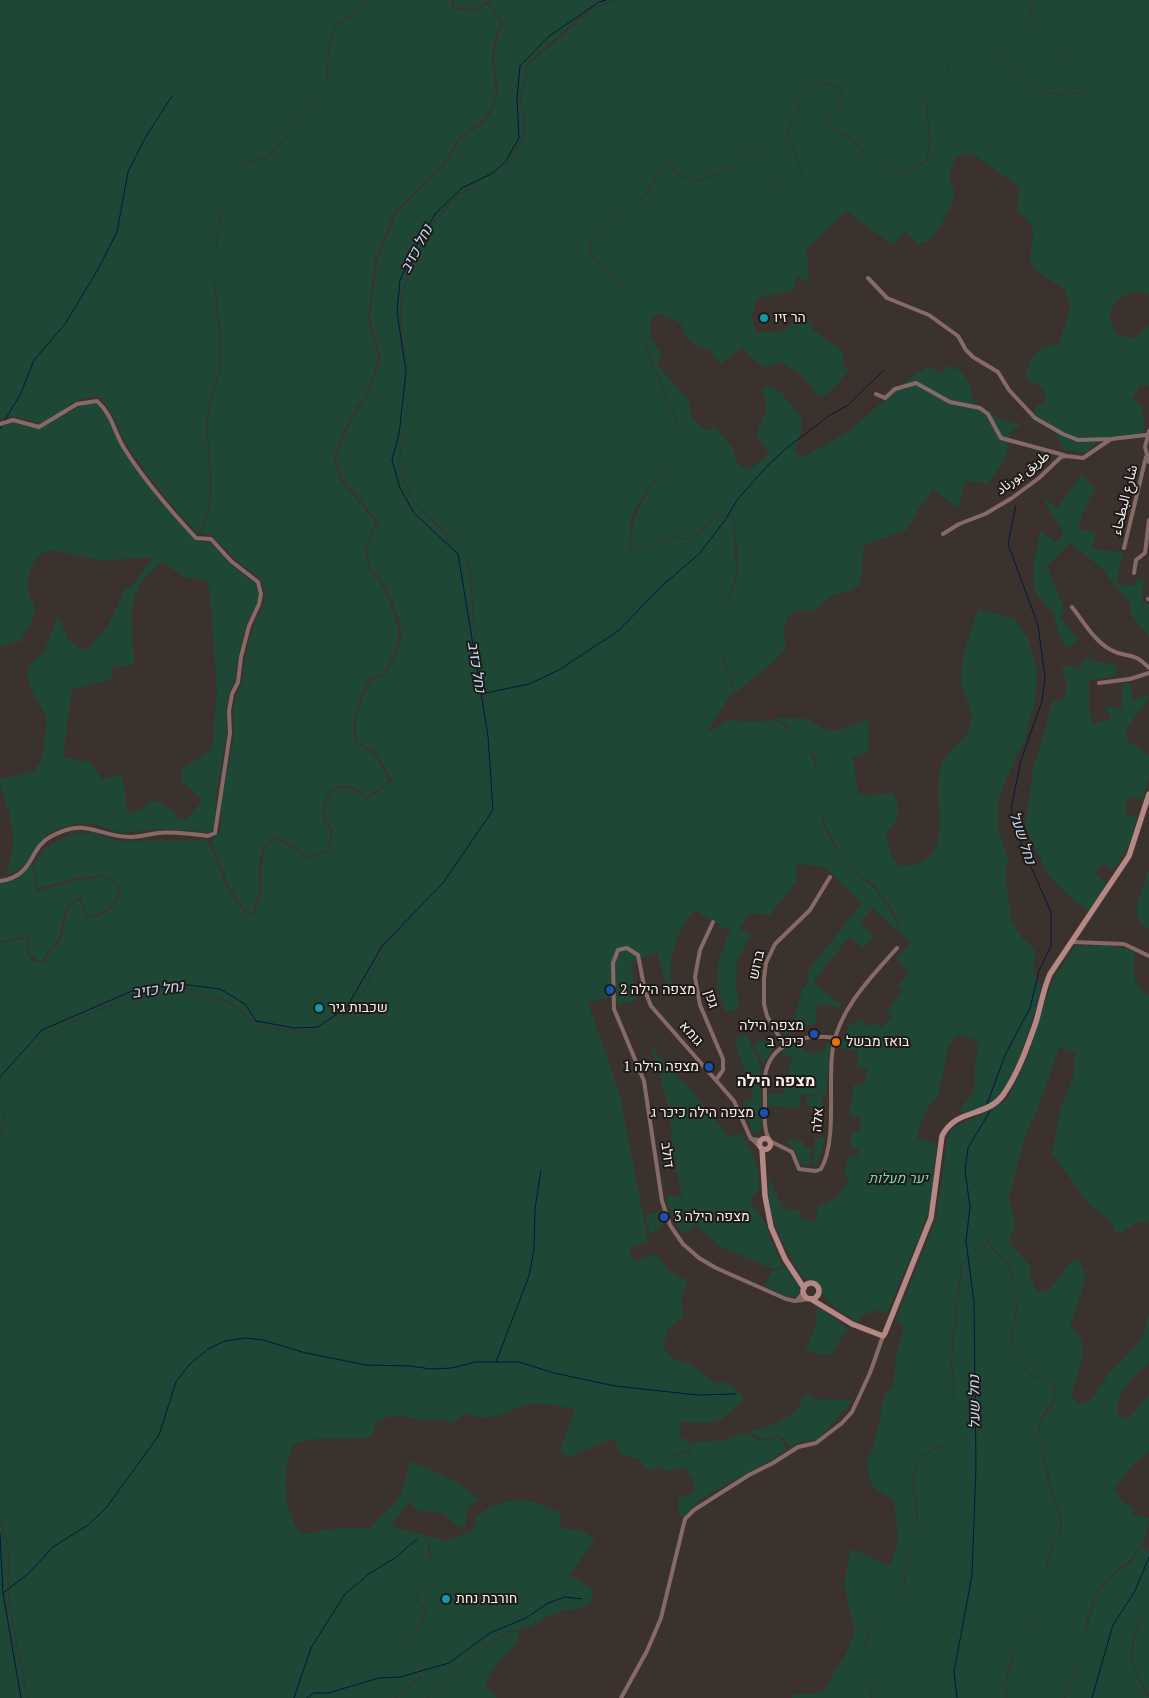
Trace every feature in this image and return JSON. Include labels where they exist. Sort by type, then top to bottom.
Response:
[{"type":"main road","points":[[765,1144],[765,1196],[771,1227],[785,1259],[798,1278],[803,1290],[810,1299],[852,1324],[883,1336],[931,1218],[942,1136],[946,1127],[955,1119],[992,1105],[1003,1094],[1030,1038],[1043,990],[1050,974],[1130,856],[1149,794]]},
{"type":"main road","points":[[798,1278],[818,1287],[823,1305]]},
{"type":"main road","points":[[803,1290],[810,1283]]},
{"type":"main road","points":[[810,1299],[816,1298],[819,1292]]},
{"type":"street","points":[[868,278],[887,298],[930,315],[958,336],[966,350],[973,357],[998,372],[1009,390],[1035,418],[1078,440],[1111,439]]},
{"type":"street","points":[[876,394],[885,398],[895,389],[916,382],[950,402],[980,408],[988,414],[1000,438],[1066,456]]},
{"type":"street","points":[[0,424],[13,420],[39,427],[77,404],[98,401],[106,409],[125,449],[173,513],[196,538],[211,540],[231,561],[258,582],[261,594],[240,657],[238,682],[232,694],[229,711],[230,733],[215,833],[208,836],[158,832],[132,837],[109,834],[86,826],[76,827],[61,831],[47,838],[29,865],[20,873],[0,881]]},
{"type":"street","name":"طريق بورناد","points":[[943,534],[959,524],[985,514],[1012,498],[1066,456],[1083,458],[1111,439],[1148,433]]},
{"type":"street","name":"شارع البطحاء","points":[[1124,548],[1146,457],[1148,433]]},
{"type":"street","points":[[1146,457],[1149,462]]},
{"type":"street","points":[[1134,573],[1136,560],[1144,554],[1149,520]]},
{"type":"street","points":[[1072,607],[1104,646],[1114,652],[1131,654],[1149,668]]},
{"type":"street","points":[[1099,683],[1130,679],[1149,673]]},
{"type":"street","name":"ברוש","points":[[784,1045],[767,1016],[764,1004],[764,978],[769,955],[775,944],[810,910],[830,877]]},
{"type":"street","name":"גפן","points":[[713,922],[700,950],[695,977],[700,1005],[722,1059],[723,1070],[716,1080]]},
{"type":"street","points":[[1073,942],[1124,944],[1149,956]]},
{"type":"street","name":"גומא","points":[[622,948],[635,951],[640,958],[645,991],[651,1006],[738,1106],[750,1137]]},
{"type":"street","name":"דולב","points":[[622,948],[615,954],[613,963],[614,1009],[644,1080],[662,1201],[670,1225],[684,1244],[708,1264],[786,1299],[795,1301],[810,1299]]},
{"type":"street","name":"אלה","points":[[750,1137],[765,1144],[781,1147],[792,1152],[799,1169],[819,1171],[823,1165],[829,1128],[832,1054],[835,1038],[857,996],[898,948]]},
{"type":"street","points":[[750,1137],[765,1144],[766,1072],[772,1058],[784,1045],[802,1039],[835,1038]]},
{"type":"street","points":[[795,1301],[803,1290]]},
{"type":"street","points":[[621,1698],[647,1651],[661,1618],[686,1519],[694,1510],[749,1475],[774,1463],[798,1447],[816,1443],[842,1422],[852,1412],[870,1373],[883,1336]]},
{"type":"green space","points":[[0,0],[364,0],[355,11],[336,26],[329,42],[326,80],[293,128],[268,156],[242,162],[226,195],[221,213],[216,250],[215,288],[220,356],[219,370],[207,415],[210,480],[208,507],[198,534],[136,459],[124,441],[109,408],[99,397],[73,403],[39,423],[13,416],[0,419]]},
{"type":"green space","points":[[365,0],[451,0],[453,9],[473,11],[489,4],[501,24],[495,37],[492,55],[496,97],[482,122],[459,137],[443,165],[395,211],[375,260],[368,319],[378,356],[377,364],[364,399],[357,406],[340,439],[334,460],[341,481],[376,522],[365,546],[368,569],[379,581],[389,600],[397,628],[398,641],[393,655],[384,673],[370,678],[354,717],[355,743],[375,755],[389,780],[366,797],[350,786],[339,786],[330,793],[322,810],[324,820],[331,831],[328,849],[307,857],[295,847],[276,837],[263,847],[258,866],[260,889],[253,912],[245,910],[230,889],[211,840],[220,831],[222,798],[234,734],[233,711],[236,695],[242,683],[245,658],[253,627],[263,606],[265,594],[261,579],[234,558],[212,535],[200,533],[206,520],[211,494],[208,418],[221,363],[215,279],[217,243],[224,204],[235,174],[243,163],[269,157],[294,128],[327,80],[330,42],[337,27],[356,12]]},
{"type":"green space","points":[[453,0],[614,0],[590,9],[528,62],[520,99],[524,116],[524,134],[505,169],[493,184],[460,192],[430,226],[413,259],[401,295],[400,332],[411,383],[401,332],[402,295],[414,259],[431,226],[461,193],[494,184],[505,170],[525,135],[525,116],[521,99],[529,63],[591,10],[617,0],[1035,0],[1030,15],[1040,40],[1053,58],[1081,52],[1110,54],[1108,80],[1090,100],[1079,92],[1053,93],[1035,87],[1027,81],[1004,53],[961,52],[948,64],[941,86],[926,102],[929,141],[927,159],[909,173],[894,177],[868,158],[854,139],[834,130],[824,122],[838,112],[844,95],[836,86],[821,81],[801,95],[796,113],[786,131],[803,177],[799,188],[790,186],[776,178],[753,145],[733,167],[693,182],[677,173],[666,156],[648,190],[630,210],[611,218],[591,238],[589,254],[620,284],[631,312],[641,327],[651,362],[676,420],[679,449],[647,490],[636,508],[630,525],[630,549],[664,540],[687,540],[701,532],[718,516],[733,516],[736,573],[718,636],[723,660],[731,676],[733,691],[706,733],[729,720],[752,722],[776,720],[800,740],[814,762],[824,824],[831,842],[847,863],[882,898],[903,936],[872,908],[860,923],[874,937],[864,948],[849,937],[813,982],[841,1005],[838,1010],[833,1005],[816,1005],[816,1023],[784,1035],[779,1023],[793,1025],[803,987],[806,987],[809,969],[862,903],[825,867],[796,864],[797,881],[770,915],[750,913],[739,928],[751,935],[737,961],[736,985],[739,1009],[726,1012],[719,990],[719,962],[730,931],[694,910],[681,930],[673,949],[671,981],[673,994],[665,979],[657,952],[632,962],[634,990],[637,1000],[619,1005],[615,996],[588,1003],[620,1095],[648,1241],[629,1248],[634,1262],[656,1254],[670,1271],[687,1281],[681,1299],[683,1316],[668,1329],[663,1347],[673,1358],[692,1365],[714,1383],[727,1383],[745,1397],[728,1415],[717,1421],[705,1423],[681,1422],[679,1437],[690,1441],[688,1451],[678,1452],[660,1468],[647,1470],[639,1459],[620,1454],[614,1438],[567,1458],[560,1450],[575,1410],[551,1404],[527,1404],[502,1415],[483,1418],[463,1414],[452,1424],[440,1419],[425,1420],[403,1416],[386,1417],[377,1421],[372,1436],[352,1439],[315,1439],[294,1444],[287,1467],[285,1489],[289,1510],[299,1532],[313,1534],[325,1529],[371,1528],[399,1496],[410,1461],[456,1482],[473,1494],[479,1501],[468,1506],[465,1526],[459,1528],[444,1513],[419,1511],[409,1502],[391,1526],[446,1541],[472,1530],[476,1523],[475,1517],[496,1505],[516,1500],[547,1507],[559,1512],[561,1528],[583,1531],[595,1539],[570,1575],[593,1590],[592,1602],[589,1605],[555,1613],[523,1629],[509,1630],[464,1662],[428,1698],[396,1698],[422,1677],[417,1660],[421,1676],[394,1698],[28,1698],[10,1607],[9,1549],[0,1518],[0,1144],[9,1080],[0,1137],[0,943],[28,938],[27,953],[33,961],[42,963],[61,940],[68,907],[79,900],[86,918],[106,913],[116,901],[121,887],[104,875],[76,878],[38,888],[34,865],[44,848],[73,833],[94,833],[118,841],[208,840],[228,890],[244,912],[254,914],[262,889],[261,867],[265,848],[276,839],[307,859],[329,850],[333,831],[324,813],[332,793],[336,789],[346,788],[351,789],[366,799],[376,794],[392,780],[376,753],[357,742],[356,717],[372,680],[385,675],[400,643],[401,630],[392,600],[381,580],[370,568],[367,546],[378,521],[343,480],[336,460],[342,440],[359,407],[365,400],[379,365],[380,356],[370,318],[377,261],[397,212],[445,166],[460,139],[484,123],[498,97],[494,55],[497,38],[503,24],[489,1],[473,9],[455,7]],"holes":[[[411,383],[399,466],[415,503],[444,531],[462,545],[469,559],[479,676],[489,715],[478,676],[468,559],[461,545],[443,532],[414,503],[398,466]],[[423,906],[387,945],[368,984],[352,1009],[329,1029],[307,1032],[263,1028],[229,1003],[183,988],[139,993],[74,1021],[37,1046],[9,1080],[37,1045],[74,1020],[139,992],[183,987],[230,1002],[263,1027],[307,1031],[328,1029],[351,1008],[367,984],[386,945]],[[429,1541],[431,1550],[434,1562],[428,1553]],[[435,1568],[436,1578],[416,1597],[423,1605],[426,1615],[419,1630],[403,1642],[418,1629],[425,1615],[422,1606],[415,1597],[435,1578]]]},
{"type":"green space","points":[[1036,0],[1149,0],[1149,294],[1143,292],[1131,293],[1119,299],[1111,309],[1110,315],[1116,334],[1128,338],[1138,338],[1144,328],[1149,326],[1149,386],[1140,385],[1132,400],[1143,407],[1144,427],[1141,435],[1099,440],[1086,453],[1063,450],[1055,432],[1043,423],[1030,418],[1037,405],[1045,402],[1046,393],[1036,384],[1026,380],[1028,366],[1039,350],[1059,344],[1070,308],[1066,290],[1039,273],[1030,262],[1033,233],[1029,222],[1017,212],[1020,187],[971,153],[955,158],[949,175],[954,191],[951,207],[930,240],[918,244],[905,231],[893,245],[846,211],[807,249],[809,283],[796,276],[794,290],[758,298],[751,316],[757,332],[782,332],[802,315],[809,319],[814,331],[843,351],[843,365],[850,370],[827,394],[819,396],[799,373],[779,362],[765,368],[754,360],[742,347],[721,364],[714,358],[711,350],[688,339],[681,324],[658,313],[650,322],[651,337],[661,354],[657,365],[689,401],[691,415],[696,422],[707,430],[716,428],[733,449],[735,460],[748,471],[769,453],[757,436],[766,409],[765,398],[762,392],[765,385],[781,392],[801,417],[802,428],[794,452],[803,457],[848,432],[911,377],[928,366],[940,373],[948,366],[959,370],[967,379],[973,401],[1002,420],[1021,425],[1010,433],[1005,460],[988,483],[965,481],[959,508],[933,490],[920,507],[907,530],[864,545],[860,585],[848,592],[834,594],[813,611],[797,611],[788,617],[783,630],[786,647],[776,660],[732,695],[734,689],[733,682],[722,652],[719,637],[737,573],[738,559],[734,515],[717,515],[700,531],[687,539],[664,539],[631,548],[631,534],[639,507],[679,449],[677,420],[652,362],[642,327],[631,312],[621,284],[590,254],[592,238],[611,219],[630,210],[649,191],[666,157],[676,174],[693,183],[734,168],[753,146],[776,179],[789,186],[799,188],[804,177],[787,131],[797,114],[801,96],[821,82],[835,87],[843,96],[839,109],[823,123],[833,131],[853,140],[867,158],[894,178],[909,174],[928,160],[930,141],[927,102],[941,86],[949,64],[961,52],[1004,54],[1027,82],[1035,88],[1053,94],[1079,93],[1090,101],[1106,85],[1110,76],[1110,54],[1082,51],[1053,57],[1040,39],[1031,15]]},
{"type":"green space","points":[[87,404],[97,404],[105,414],[123,450],[166,508],[195,540],[210,542],[229,563],[256,584],[259,594],[257,603],[246,625],[238,656],[235,681],[229,693],[226,711],[227,733],[216,797],[215,824],[211,832],[158,829],[122,833],[93,824],[76,824],[60,828],[46,835],[19,870],[5,875],[13,851],[13,834],[10,817],[1,791],[0,779],[33,772],[42,759],[47,718],[31,689],[27,676],[29,666],[44,652],[58,616],[68,639],[79,649],[89,648],[107,627],[126,588],[131,588],[153,558],[102,560],[61,552],[44,552],[37,558],[32,567],[28,583],[28,592],[34,605],[34,614],[30,623],[21,641],[0,646],[0,426],[13,423],[39,429],[67,412]],"holes":[[[162,562],[184,577],[207,581],[210,594],[217,690],[212,749],[182,769],[181,780],[203,800],[186,819],[178,819],[173,811],[156,801],[148,802],[141,810],[128,813],[122,774],[102,779],[90,762],[63,757],[72,688],[80,688],[111,679],[113,667],[134,665],[132,616],[135,597],[140,584]]]},
{"type":"green space","points":[[1082,475],[1095,488],[1082,514],[1078,529],[1096,532],[1092,548],[1123,553],[1116,584],[1134,586],[1136,578],[1144,580],[1142,603],[1149,604],[1149,636],[1131,615],[1131,604],[1099,566],[1070,543],[1047,566],[1065,611],[1060,617],[1078,640],[1066,649],[1058,632],[1053,612],[1037,594],[1033,575],[1040,531],[1055,542],[1064,534],[1042,497],[1057,508]]},
{"type":"green space","name":"יער מעלות","points":[[978,609],[1014,618],[1028,639],[1037,670],[1036,697],[1025,739],[1008,775],[1000,796],[997,812],[999,831],[1008,860],[1005,875],[1012,922],[1021,937],[1035,949],[1033,973],[1041,985],[1039,997],[1030,1029],[1016,1065],[1000,1093],[992,1102],[985,1106],[960,1113],[962,1106],[975,1087],[974,1072],[978,1049],[975,1041],[956,1035],[948,1048],[938,1098],[924,1115],[917,1138],[937,1144],[930,1205],[920,1235],[887,1313],[878,1310],[860,1316],[858,1323],[838,1310],[823,1295],[815,1281],[803,1278],[777,1230],[770,1205],[769,1178],[783,1208],[800,1211],[799,1218],[816,1222],[818,1206],[833,1200],[846,1184],[849,1179],[844,1174],[849,1156],[856,1158],[859,1149],[850,1147],[852,1131],[859,1131],[861,1118],[849,1115],[854,1084],[864,1085],[867,1069],[857,1067],[858,1052],[839,1047],[849,1025],[861,1019],[869,1028],[875,1022],[881,1028],[892,1016],[887,1011],[902,991],[897,987],[909,972],[896,959],[911,942],[905,939],[893,911],[875,886],[847,864],[828,831],[821,809],[815,756],[786,724],[774,718],[808,719],[826,731],[837,731],[865,720],[869,723],[868,752],[853,757],[858,792],[868,796],[893,792],[898,814],[886,834],[890,852],[901,866],[919,863],[931,855],[937,844],[939,830],[939,782],[943,761],[964,737],[970,727],[971,714],[962,685],[961,670]]},
{"type":"green space","points":[[1084,658],[1116,666],[1116,676],[1089,680],[1089,713],[1094,724],[1111,719],[1104,707],[1122,708],[1122,684],[1130,683],[1133,700],[1148,694],[1149,698],[1126,729],[1127,740],[1149,755],[1149,777],[1143,800],[1128,796],[1125,815],[1137,817],[1130,843],[1113,871],[1103,863],[1095,874],[1108,884],[1088,911],[1065,893],[1048,875],[1025,826],[1033,769],[1053,701],[1060,701],[1065,697],[1067,686],[1062,665],[1080,668]]},
{"type":"green space","points":[[32,864],[37,891],[77,880],[104,877],[119,887],[112,905],[100,913],[87,916],[80,897],[66,906],[59,939],[41,961],[35,959],[29,953],[30,936],[0,941],[0,883],[17,879]]},
{"type":"green space","points":[[1149,869],[1149,930],[1138,918],[1137,910]]},
{"type":"green space","points":[[1107,945],[1135,951],[1134,976],[1139,986],[1149,995],[1149,1221],[1137,1222],[1121,1234],[1115,1231],[1111,1221],[1089,1205],[1052,1153],[1061,1106],[1073,1079],[1075,1053],[1059,1047],[1038,1108],[1027,1132],[1017,1166],[1009,1198],[1015,1224],[1009,1239],[1013,1247],[1029,1265],[1031,1279],[1037,1292],[1049,1290],[1070,1262],[1078,1259],[1085,1273],[1084,1285],[1070,1326],[1077,1333],[1083,1349],[1080,1367],[1071,1396],[1080,1404],[1091,1400],[1109,1373],[1142,1339],[1149,1313],[1149,1363],[1122,1392],[1119,1399],[1118,1414],[1125,1419],[1135,1412],[1149,1394],[1149,1451],[1133,1465],[1114,1488],[1123,1503],[1133,1507],[1132,1515],[1149,1518],[1141,1545],[1127,1562],[1110,1576],[1096,1595],[1089,1614],[1075,1673],[1064,1698],[1007,1698],[1006,1684],[1016,1649],[1032,1624],[1039,1606],[1044,1574],[1062,1526],[1062,1515],[1055,1501],[1040,1440],[1040,1423],[1054,1404],[1056,1387],[1049,1377],[1042,1375],[1035,1378],[1016,1352],[1012,1340],[1017,1309],[1012,1274],[1007,1264],[988,1239],[978,1258],[961,1264],[952,1345],[951,1367],[954,1384],[949,1441],[920,1456],[912,1477],[918,1534],[903,1582],[894,1600],[865,1640],[865,1663],[871,1698],[792,1698],[792,1695],[823,1692],[847,1651],[855,1631],[844,1585],[849,1554],[853,1549],[890,1566],[898,1539],[894,1500],[872,1487],[866,1463],[874,1445],[885,1393],[893,1388],[896,1357],[904,1325],[896,1321],[937,1216],[947,1141],[951,1130],[1007,1100],[1027,1059],[1051,983],[1075,946]]},
{"type":"green space","points":[[747,1035],[761,1066],[761,1129],[759,1133],[755,1134],[752,1131],[743,1102],[753,1098],[734,1038]]},
{"type":"green space","points":[[771,1036],[775,1045],[763,1064],[754,1045]]},
{"type":"green space","points":[[831,1041],[826,1096],[801,1094],[798,1108],[767,1106],[768,1093],[783,1094],[792,1057],[780,1052],[793,1044],[798,1044],[806,1051],[817,1053],[824,1050]]},
{"type":"green space","points":[[651,1047],[691,1090],[729,1137],[741,1133],[755,1160],[758,1173],[759,1190],[752,1196],[751,1203],[765,1222],[771,1241],[783,1266],[773,1269],[720,1246],[697,1226],[684,1233],[673,1221],[666,1196],[682,1196],[673,1154],[669,1107]]},
{"type":"green space","points":[[807,1096],[823,1097],[822,1107],[806,1106]]},
{"type":"green space","points":[[815,1138],[825,1138],[819,1162],[813,1165]]},
{"type":"green space","points":[[787,1139],[803,1141],[803,1148],[811,1148],[810,1166],[799,1163],[795,1150],[788,1144]]},
{"type":"green space","points":[[660,1211],[664,1225],[653,1232],[651,1237],[645,1216]]},
{"type":"green space","points":[[988,1241],[1007,1266],[1012,1278],[1016,1306],[1011,1329],[1013,1348],[1022,1365],[1034,1379],[1042,1376],[1049,1377],[1055,1394],[1040,1421],[1039,1428],[1044,1463],[1060,1516],[1060,1527],[1045,1567],[1038,1607],[1011,1661],[1006,1684],[1006,1698],[872,1698],[865,1663],[866,1641],[904,1583],[918,1534],[918,1516],[913,1477],[920,1457],[950,1442],[949,1424],[955,1384],[952,1367],[953,1345],[962,1264],[979,1258]]},
{"type":"green space","points":[[785,1267],[800,1287],[797,1297],[788,1297],[764,1286],[772,1271]]},
{"type":"green space","points":[[817,1307],[848,1328],[832,1354],[820,1355],[806,1348],[815,1327]]},
{"type":"green space","points":[[808,1394],[815,1399],[854,1400],[817,1440],[803,1441],[790,1447],[779,1434],[763,1439],[749,1432],[784,1419],[796,1410],[801,1404],[801,1398]]},
{"type":"green space","points":[[747,1432],[754,1438],[761,1440],[778,1436],[787,1448],[778,1456],[699,1500],[685,1515],[679,1517],[678,1499],[694,1492],[692,1478],[685,1467],[669,1471],[662,1468],[674,1457],[689,1452],[692,1442],[725,1440]]},
{"type":"green space","points":[[0,1522],[8,1549],[9,1607],[27,1698],[0,1698]]},
{"type":"green space","points":[[1142,1546],[1149,1551],[1149,1607],[1137,1626],[1132,1642],[1131,1657],[1139,1682],[1149,1698],[1065,1698],[1076,1673],[1082,1642],[1097,1595],[1106,1581],[1132,1561]]},
{"type":"green space","points":[[1149,1608],[1149,1694],[1137,1673],[1133,1651],[1137,1630]]},
{"type":"green space","points":[[510,1631],[520,1632],[518,1639],[493,1669],[488,1677],[486,1687],[497,1698],[429,1698],[464,1663]]},
{"type":"waterway","name":"נחל כזיב","points":[[0,1077],[42,1030],[132,991],[180,984],[220,989],[245,1004],[256,1021],[295,1028],[318,1027],[347,1007],[382,946],[443,883],[493,810],[488,736],[458,554],[414,513],[400,488],[392,460],[399,434],[406,372],[397,312],[400,280],[419,241],[436,213],[462,188],[493,173],[506,161],[519,138],[517,99],[520,66],[548,37],[599,2],[606,0]]},
{"type":"waterway","points":[[5,420],[20,395],[34,360],[65,324],[97,271],[117,232],[128,172],[145,138],[172,96]]},
{"type":"waterway","points":[[481,694],[529,684],[559,670],[618,631],[664,584],[699,554],[726,519],[737,500],[768,465],[830,415],[848,405],[884,370]]},
{"type":"waterway","points":[[0,429],[3,424]]},
{"type":"waterway","name":"נחל שעל","points":[[987,1104],[1006,1053],[1030,1008],[1039,971],[1051,946],[1051,912],[1023,849],[1011,809],[1021,760],[1042,701],[1045,678],[1038,625],[1008,544],[1016,505]]},
{"type":"waterway","name":"נחל שעל","points":[[957,1698],[954,1672],[972,1575],[976,1466],[974,1302],[966,1241],[970,1207],[965,1170],[968,1148],[990,1111]]},
{"type":"waterway","points":[[496,1362],[529,1276],[534,1249],[535,1208],[541,1170]]},
{"type":"waterway","points":[[3,1593],[29,1573],[53,1547],[88,1525],[106,1508],[159,1435],[176,1382],[189,1365],[208,1349],[225,1341],[246,1338],[263,1340],[306,1353],[366,1365],[410,1366],[431,1369],[452,1368],[475,1362],[519,1362],[554,1373],[615,1386],[698,1395],[736,1394]]},
{"type":"waterway","name":"נחל כזיב","points":[[0,1534],[3,1593],[21,1698]]},
{"type":"waterway","points":[[294,1698],[311,1648],[345,1594],[370,1573],[395,1558],[417,1539]]},
{"type":"waterway","points":[[1092,1698],[1113,1625],[1135,1591],[1149,1557]]},
{"type":"waterway","points":[[306,1698],[314,1693],[328,1693],[379,1678],[400,1677],[449,1663],[490,1633],[526,1618],[548,1603],[565,1597],[582,1599]]},
{"type":"place","name":"הר זיו","points":[[764,318]]},
{"type":"place","name":"מצפה הילה 2","points":[[610,990]]},
{"type":"place","name":"שכבות גיר","points":[[319,1008]]},
{"type":"place","name":"מצפה הילה כיכר ב","points":[[814,1034]]},
{"type":"place","name":"בואז מבשל","points":[[836,1042]]},
{"type":"place","name":"מצפה הילה 1","points":[[709,1067]]},
{"type":"place","name":"מצפה הילה כיכר ג","points":[[764,1113]]},
{"type":"place","name":"מצפה הילה 3","points":[[664,1217]]},
{"type":"place","name":"חורבת נחת","points":[[446,1599]]},
{"type":"district","name":"מצפה הילה","points":[[776,1081]]}]
